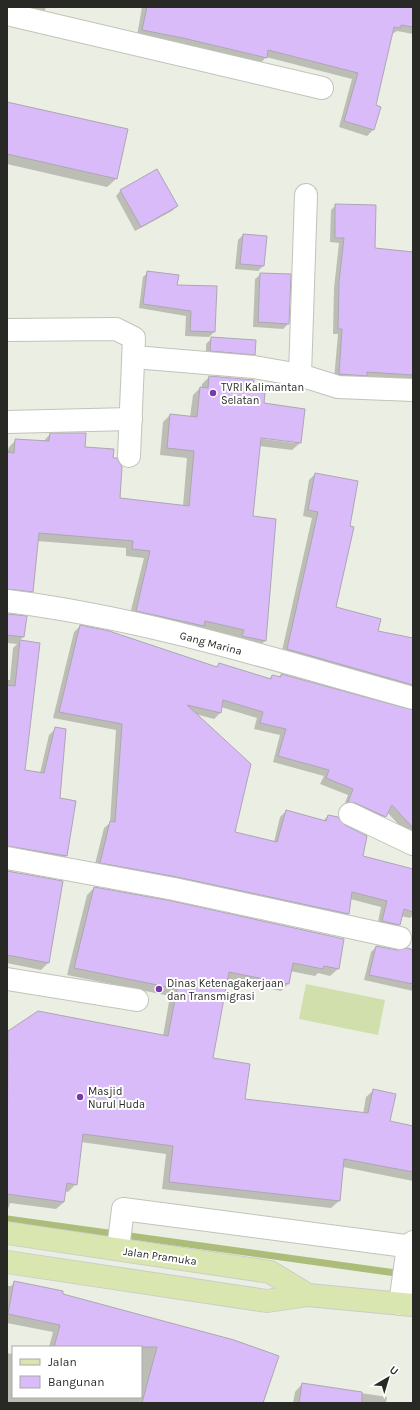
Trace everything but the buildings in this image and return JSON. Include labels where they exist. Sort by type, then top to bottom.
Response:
[{"type":"main road","name":"Jalan Pramuka","points":[[7,1233],[119,1239],[270,1272],[308,1294]]},
{"type":"main road","name":"Jalan Pramuka","points":[[7,1262],[267,1301],[308,1294],[407,1304]]},
{"type":"street","points":[[7,14],[322,88]]},
{"type":"street","points":[[300,375],[306,195]]},
{"type":"street","points":[[7,330],[116,329],[134,338],[129,456]]},
{"type":"street","points":[[134,357],[254,367],[300,375],[338,387],[413,390]]},
{"type":"street","points":[[7,422],[131,419]]},
{"type":"street","name":"Gang Marina","points":[[7,601],[60,608],[158,628],[413,698]]},
{"type":"street","points":[[350,814],[413,844]]},
{"type":"street","points":[[7,858],[174,889],[400,938]]},
{"type":"street","points":[[7,979],[137,1000]]},
{"type":"street","points":[[119,1239],[123,1209],[409,1256],[407,1304]]},
{"type":"green space","points":[[306,984],[385,1000],[378,1035],[299,1019]]},
{"type":"waterway","points":[[7,1219],[403,1274]]},
{"type":"place","name":"TVRI Kalimantan Selatan","points":[[213,393]]},
{"type":"place","name":"Dinas Ketenagakerjaan dan Transmigrasi","points":[[159,989]]},
{"type":"place","name":"Masjid Nurul Huda","points":[[80,1097]]}]
